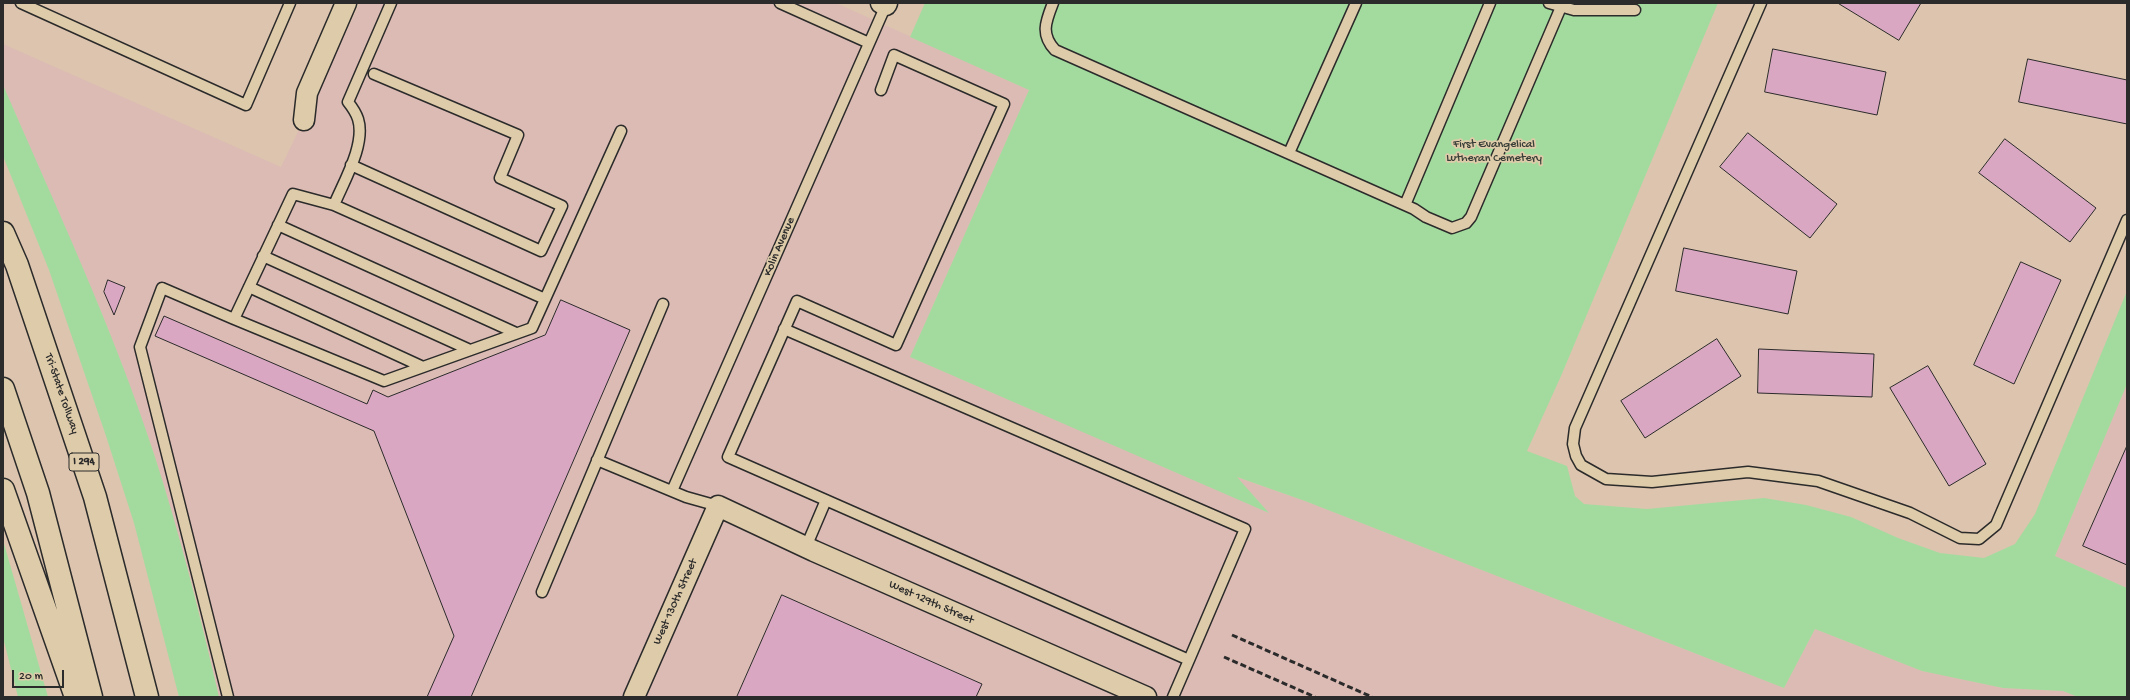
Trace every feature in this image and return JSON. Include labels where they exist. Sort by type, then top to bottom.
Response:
[{"type":"highway","name":"Tri-State Tollway","points":[[3,233],[17,265],[95,497],[147,697]]},
{"type":"highway","points":[[3,389],[38,492],[91,697]]},
{"type":"highway","points":[[3,490],[76,697]]},
{"type":"street","points":[[304,120],[308,93],[346,3]]},
{"type":"street","name":"West 129th Street","points":[[718,506],[806,547],[1146,697]]},
{"type":"street","name":"West 130th Street","points":[[634,697],[718,506]]},
{"type":"lane","points":[[21,3],[246,105],[290,3]]},
{"type":"lane","points":[[334,205],[356,154],[360,127],[358,117],[348,102],[391,3]]},
{"type":"lane","points":[[780,3],[869,43]]},
{"type":"lane","points":[[1053,3],[1044,27],[1048,43],[1055,50],[1405,205],[1445,227],[1452,228],[1466,223],[1471,217],[1561,7]]},
{"type":"lane","points":[[1289,153],[1356,3]]},
{"type":"lane","points":[[1405,205],[1490,3]]},
{"type":"lane","points":[[1549,3],[1561,7],[1596,11],[1635,10]]},
{"type":"lane","points":[[1761,3],[1575,428],[1573,444],[1576,456],[1581,465],[1588,470],[1606,479],[1652,482],[1748,472],[1818,481],[1910,513],[1960,538],[1979,539],[1996,525],[2127,220]]},
{"type":"lane","name":"Kolin Avenue","points":[[672,491],[885,4]]},
{"type":"lane","points":[[881,90],[894,55],[1004,104],[896,345],[797,301],[728,457],[1189,660]]},
{"type":"lane","points":[[351,166],[541,251],[562,206],[500,178],[518,135],[374,74]]},
{"type":"lane","points":[[228,697],[140,347],[162,288],[384,381],[532,328],[621,131]]},
{"type":"lane","points":[[234,319],[293,194],[334,205],[545,298]]},
{"type":"lane","points":[[278,225],[516,334]]},
{"type":"lane","points":[[263,256],[470,350]]},
{"type":"lane","points":[[249,287],[423,367]]},
{"type":"lane","points":[[542,592],[663,304]]},
{"type":"lane","points":[[784,329],[1245,529],[1173,697]]},
{"type":"lane","points":[[597,460],[672,491],[718,506]]},
{"type":"lane","points":[[806,547],[826,500]]},
{"type":"shaded area","points":[[360,3],[836,3],[1029,90],[910,357],[1268,512],[1236,477],[1305,501],[1784,688],[1815,629],[1922,671],[2003,688],[2063,691],[2078,697],[219,697],[197,601],[154,453],[108,328],[3,85],[3,44],[281,167]]},
{"type":"shaded area","points":[[2127,384],[2127,588],[2055,556]]},
{"type":"green space","name":"First Evangelical Lutheran Cemetery","points":[[925,3],[1718,3],[1561,376],[1527,451],[1567,466],[1575,496],[1584,504],[1647,509],[1764,498],[1806,505],[1851,517],[1898,538],[1940,553],[1984,558],[2015,544],[2035,514],[2127,291],[2127,384],[2055,556],[2127,588],[2127,697],[2078,697],[2063,691],[2003,688],[1922,671],[1815,629],[1784,688],[1305,501],[1237,477],[1269,513],[910,357],[1029,90],[910,37]]},
{"type":"green space","points":[[3,85],[83,268],[121,360],[138,407],[181,544],[219,697],[179,697],[134,523],[106,436],[49,270],[3,156]]},
{"type":"green space","points":[[3,540],[48,697],[18,697],[3,637]]},
{"type":"building","points":[[1838,3],[1921,3],[1899,40]]},
{"type":"building","points":[[1773,49],[1886,72],[1877,115],[1765,92]]},
{"type":"building","points":[[2028,59],[2127,80],[2127,124],[2019,102]]},
{"type":"building","points":[[1748,133],[1837,204],[1810,238],[1720,167]]},
{"type":"building","points":[[2005,139],[2096,208],[2070,242],[1979,173]]},
{"type":"building","points":[[1684,248],[1797,271],[1788,314],[1676,291]]},
{"type":"building","points":[[2021,262],[2061,280],[2014,384],[1974,365]]},
{"type":"building","points":[[108,280],[125,287],[114,315],[104,292]]},
{"type":"building","points":[[561,300],[630,330],[471,697],[427,697],[454,636],[374,431],[155,336],[164,316],[367,404],[373,390],[388,397],[545,335]]},
{"type":"building","points":[[1717,339],[1741,376],[1645,438],[1621,401]]},
{"type":"building","points":[[1759,349],[1874,354],[1872,397],[1758,393]]},
{"type":"building","points":[[1928,366],[1986,464],[1949,486],[1890,388]]},
{"type":"building","points":[[2127,446],[2127,565],[2083,546]]},
{"type":"building","points":[[782,595],[982,684],[976,697],[737,697]]},
{"type":"railway","points":[[1232,635],[1372,697]]},
{"type":"railway","points":[[1224,657],[1315,697]]}]
